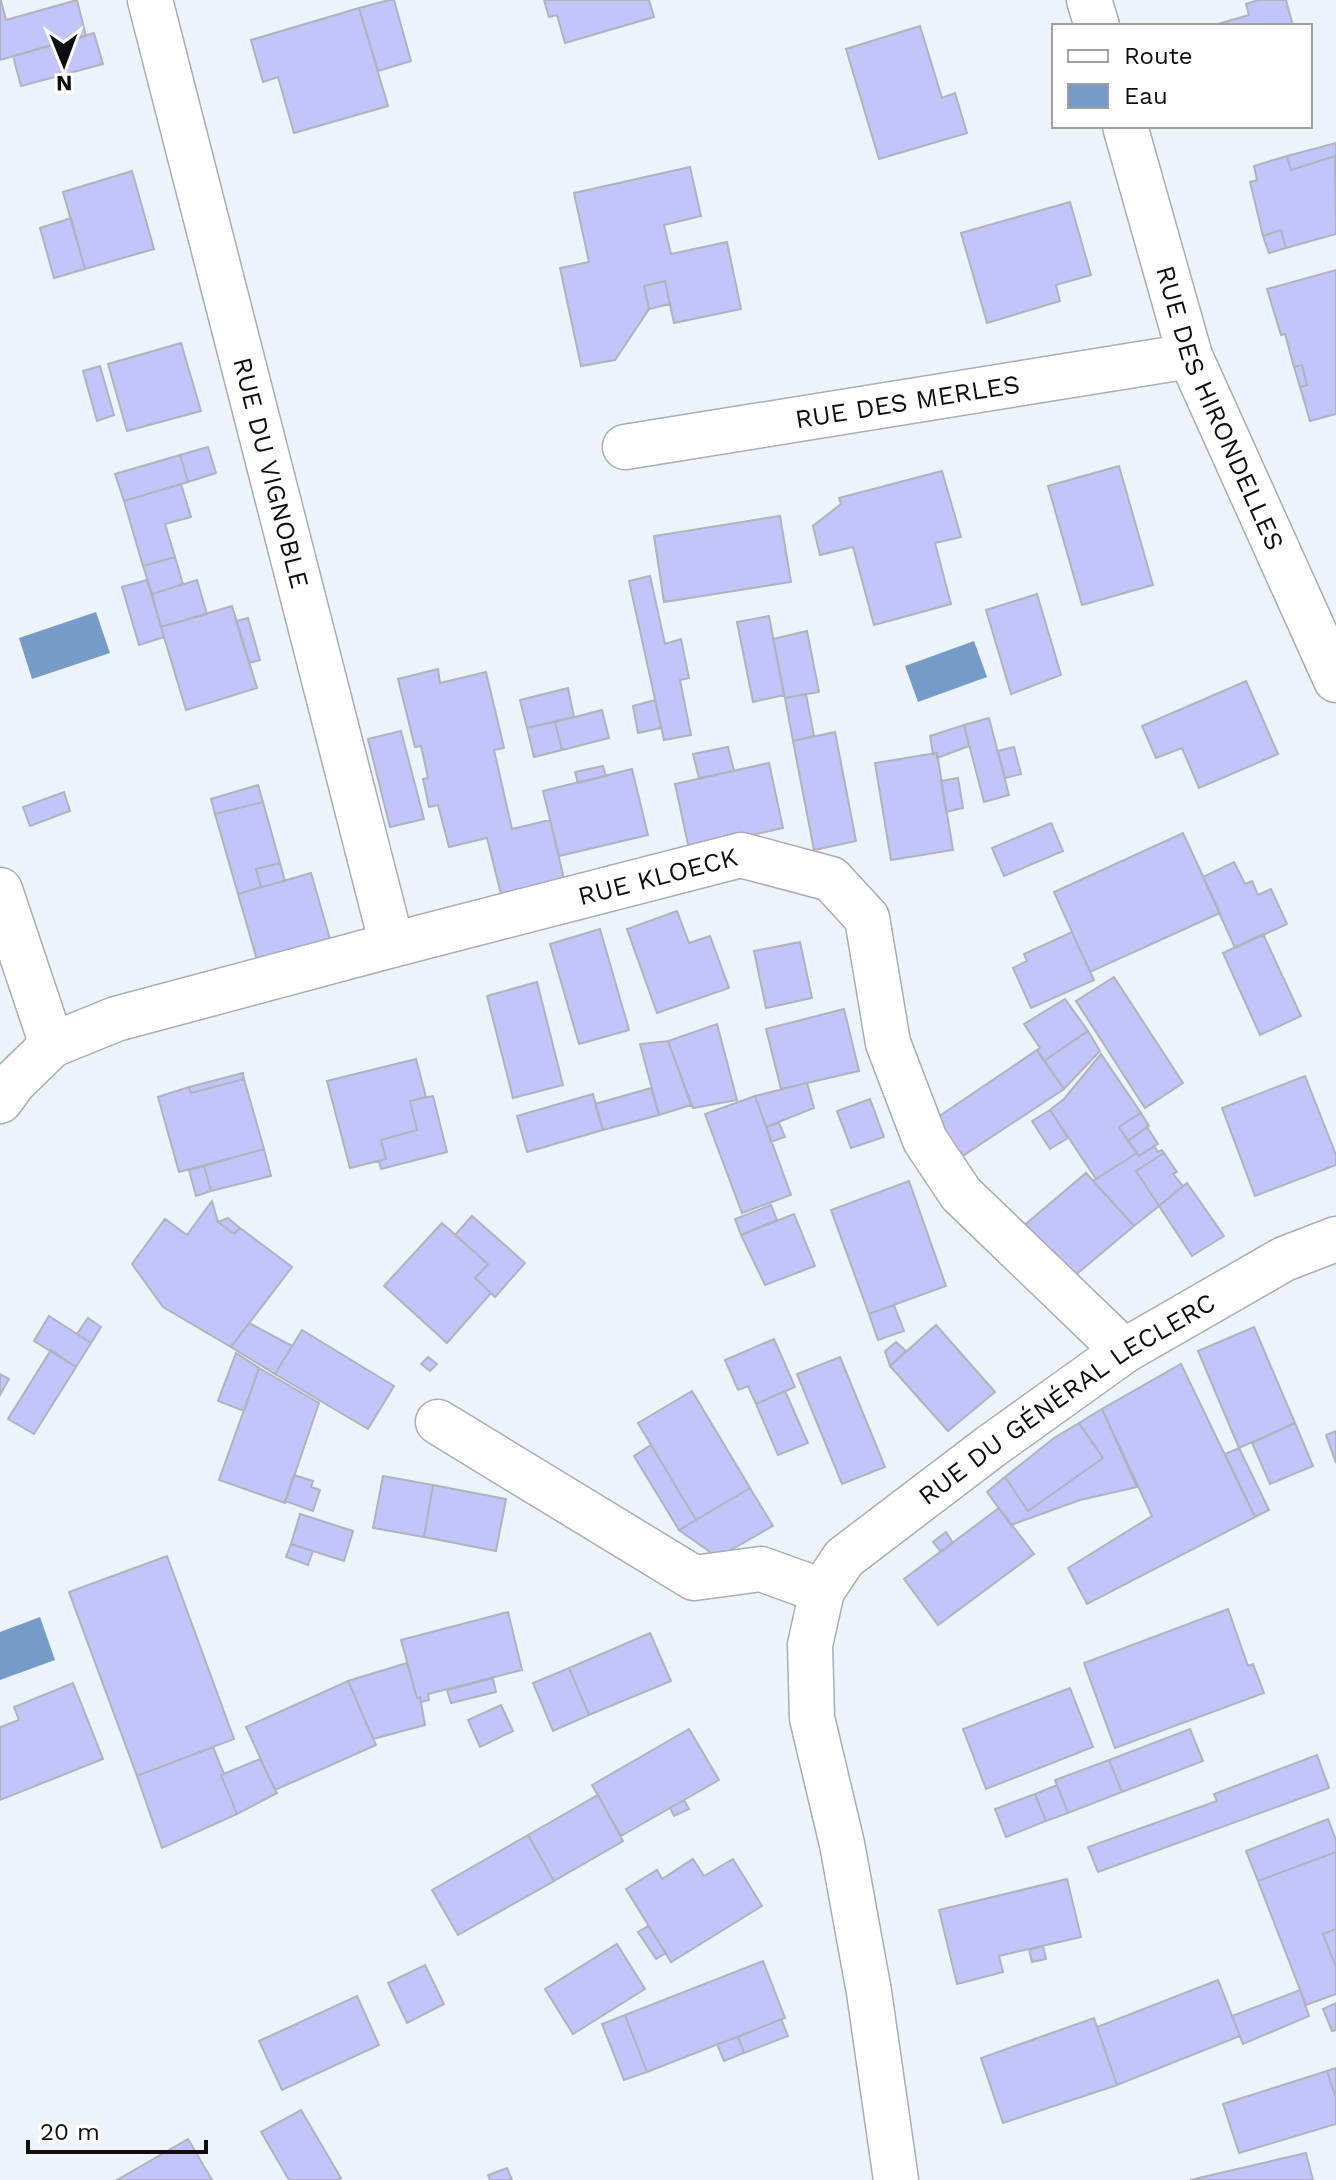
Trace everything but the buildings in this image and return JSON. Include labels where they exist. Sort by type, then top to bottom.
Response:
[{"type":"street","name":"RUE DU VIGNOBLE","points":[[150,0],[392,945]]},
{"type":"street","points":[[1089,0],[1096,24]]},
{"type":"street","name":"RUE DES HIRONDELLES","points":[[1126,128],[1190,356],[1336,680]]},
{"type":"street","name":"RUE DES MERLES","points":[[625,447],[1190,356]]},
{"type":"street","name":"RUE KLOECK","points":[[0,1101],[14,1082],[52,1045],[116,1019],[741,855],[831,879],[867,918],[888,1043],[925,1140],[961,1194],[1124,1351]]},
{"type":"street","points":[[0,890],[52,1045]]},
{"type":"street","name":"RUE DU GÉNÉRAL LECLERC","points":[[896,2180],[867,1977],[842,1844],[812,1718],[810,1645],[822,1591],[844,1558],[990,1447],[1124,1351],[1284,1259],[1336,1239]]},
{"type":"street","points":[[438,1422],[694,1578],[761,1569],[822,1591]]},
{"type":"water","points":[[96,612],[110,653],[32,679],[19,638]]},
{"type":"water","points":[[974,641],[987,677],[918,702],[905,666]]},
{"type":"water","points":[[40,1617],[55,1660],[0,1680],[0,1632]]}]
